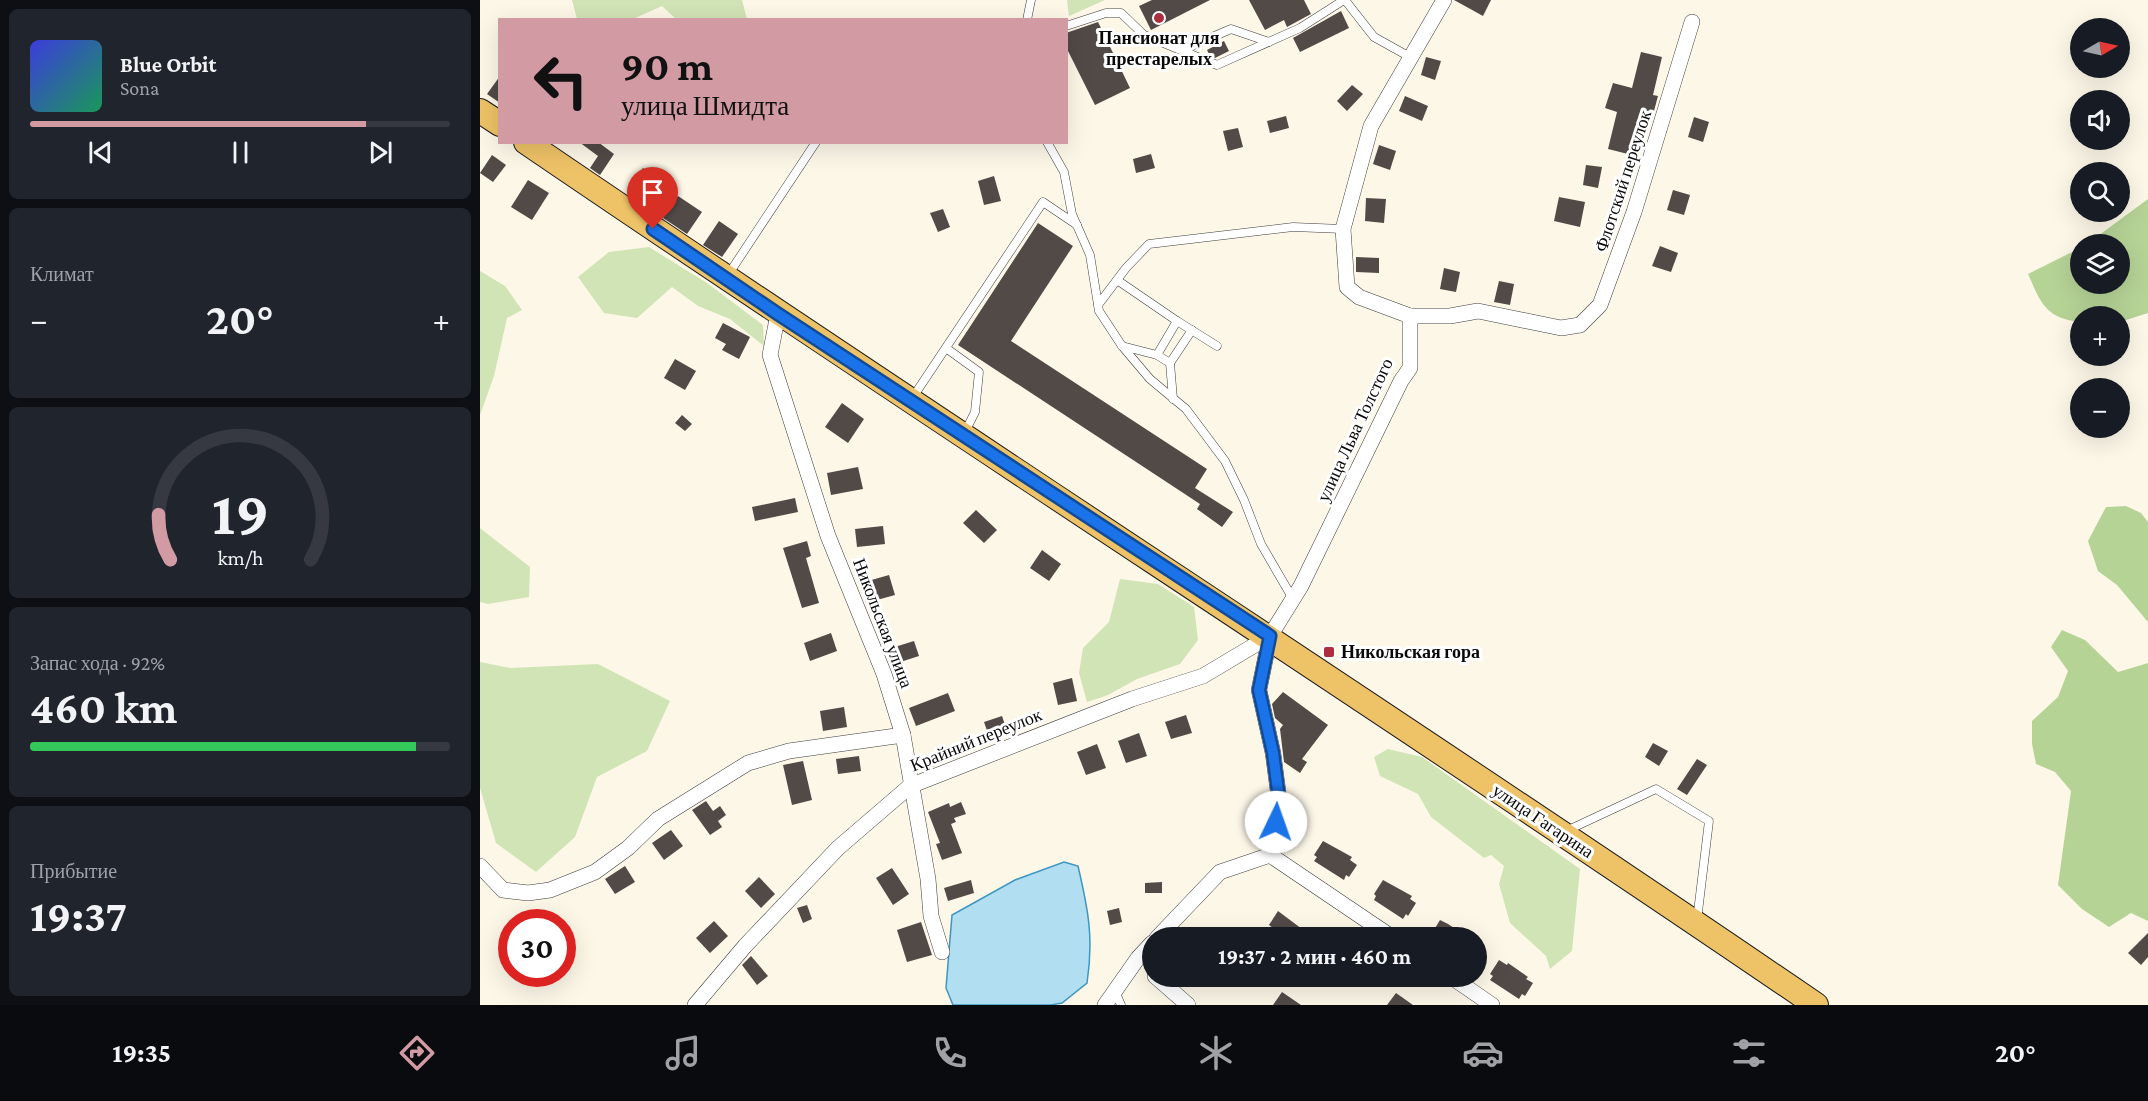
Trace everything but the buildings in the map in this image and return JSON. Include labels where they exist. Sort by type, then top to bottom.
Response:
[{"type":"main road","points":[[480,111],[498,123]]},
{"type":"main road","name":"улица Гагарина","points":[[529,144],[778,314],[1270,636],[1816,1005]]},
{"type":"street","points":[[1410,316],[1359,297],[1347,287],[1344,229],[1371,126],[1444,0]]},
{"type":"street","name":"Флотский переулок","points":[[1410,316],[1450,316],[1478,311],[1561,328],[1580,325],[1600,305],[1641,191],[1692,22]]},
{"type":"street","name":"Никольская улица","points":[[778,314],[770,355],[828,536],[884,674],[903,735],[910,786],[928,879],[931,916],[942,952]]},
{"type":"street","name":"улица Льва Толстого","points":[[1270,636],[1293,598],[1381,426],[1401,381],[1410,368],[1410,316]]},
{"type":"street","points":[[1270,636],[1259,690],[1273,753],[1280,806],[1270,855]]},
{"type":"street","name":"Крайний переулок","points":[[695,1005],[745,946],[838,848],[910,786],[1132,699],[1203,676],[1270,636]]},
{"type":"street","points":[[480,866],[484,873],[503,890],[528,893],[550,890],[595,872],[628,848],[658,819],[748,763],[789,751],[903,735]]},
{"type":"street","points":[[1168,927],[1220,872],[1270,855]]},
{"type":"street","points":[[1270,855],[1377,927]]},
{"type":"street","points":[[1105,1005],[1118,998],[1142,954]]},
{"type":"street","points":[[1138,958],[1142,962]]},
{"type":"street","points":[[1168,987],[1188,1005]]},
{"type":"street","points":[[1466,987],[1492,1005]]},
{"type":"lane","points":[[1027,18],[1031,0]]},
{"type":"lane","points":[[1068,25],[1106,13],[1121,14],[1144,35],[1217,65],[1300,28],[1344,0],[1374,37],[1410,57]]},
{"type":"lane","points":[[1182,50],[1232,29],[1269,42]]},
{"type":"lane","points":[[726,279],[815,144]]},
{"type":"lane","points":[[1048,144],[1064,172],[1077,225],[1090,255],[1099,312],[1122,346],[1150,379],[1186,409],[1225,461],[1261,544],[1293,598]]},
{"type":"lane","points":[[910,401],[1043,202],[1077,225]]},
{"type":"lane","points":[[1098,305],[1149,244],[1293,227],[1344,229]]},
{"type":"lane","points":[[1117,280],[1217,346]]},
{"type":"lane","points":[[1157,355],[1177,321]]},
{"type":"lane","points":[[1173,399],[1170,363],[1192,330]]},
{"type":"lane","points":[[1122,346],[1157,355],[1170,363]]},
{"type":"lane","points":[[946,348],[979,372],[975,412],[964,436]]},
{"type":"lane","points":[[1561,833],[1656,789],[1709,821],[1696,924]]},
{"type":"green space","points":[[572,0],[742,0],[747,18],[675,18],[662,6],[635,18],[577,18]]},
{"type":"green space","points":[[1067,0],[1105,0],[1069,16]]},
{"type":"green space","points":[[2148,199],[2148,313],[2130,319],[2130,306],[2070,306],[2070,320],[2052,313],[2041,301],[2028,274],[2070,253],[2070,294],[2130,294],[2130,234],[2101,234],[2117,222],[2130,222],[2130,212]]},
{"type":"green space","points":[[649,247],[707,283],[763,325],[764,346],[730,319],[698,306],[672,287],[637,318],[604,313],[578,277],[609,252]]},
{"type":"green space","points":[[480,271],[505,286],[522,310],[507,318],[494,376],[480,415]]},
{"type":"green space","points":[[2126,506],[2141,513],[2148,522],[2148,622],[2117,585],[2098,571],[2088,541],[2106,507]]},
{"type":"green space","points":[[480,528],[530,567],[529,597],[488,604],[480,602]]},
{"type":"green space","points":[[1120,579],[1158,584],[1194,607],[1198,640],[1180,664],[1137,679],[1108,695],[1087,702],[1079,673],[1083,648],[1109,622]]},
{"type":"green space","points":[[2062,630],[2085,640],[2118,672],[2148,663],[2148,921],[2131,913],[2109,927],[2082,909],[2058,885],[2071,791],[2055,772],[2036,764],[2032,744],[2032,721],[2058,697],[2068,671],[2051,647]]},
{"type":"green space","points":[[480,662],[510,668],[598,664],[670,701],[647,751],[597,777],[575,837],[536,872],[496,843],[480,788]]},
{"type":"green space","points":[[1388,749],[1422,757],[1580,869],[1572,951],[1550,969],[1546,956],[1510,923],[1499,884],[1504,866],[1491,855],[1484,858],[1431,817],[1418,794],[1380,776],[1374,757]]},
{"type":"water","points":[[1064,862],[1078,866],[1085,896],[1090,938],[1087,983],[1062,1003],[1051,1005],[953,1005],[946,988],[952,915],[1015,880]]},
{"type":"place","name":"Пансионат для престарелых","points":[[1159,18]]},
{"type":"place","name":"Никольская гора","points":[[1329,652]]},
{"type":"route","points":[[653,229],[778,314],[1270,636],[1259,690],[1273,753],[1280,806],[1276,822]]}]
